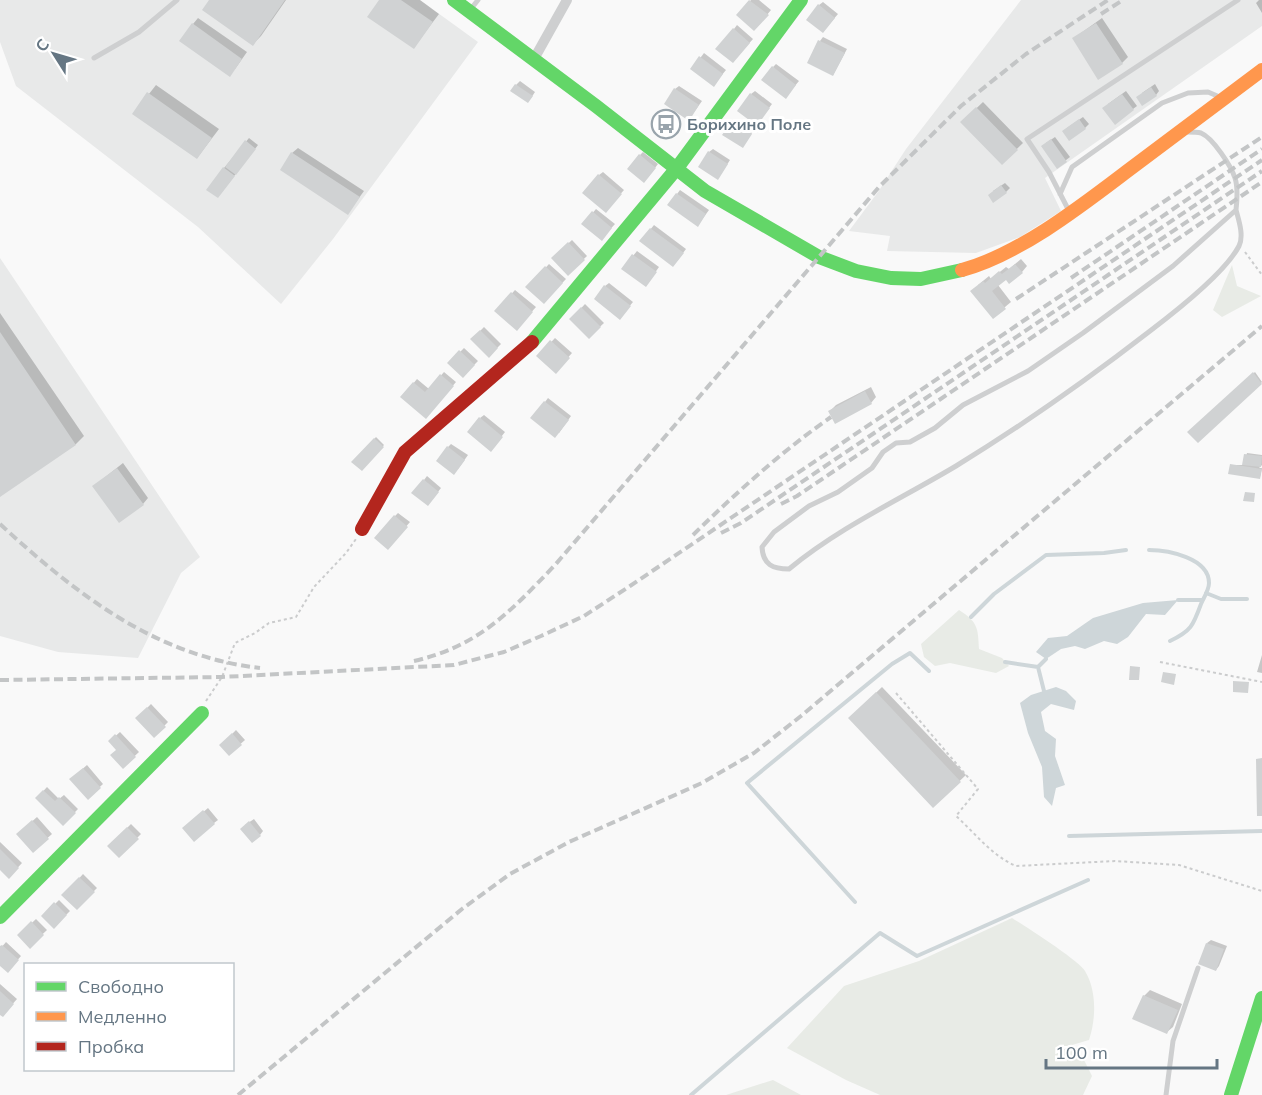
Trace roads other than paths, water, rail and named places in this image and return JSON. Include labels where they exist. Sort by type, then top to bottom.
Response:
[{"type":"street","points":[[454,0],[473,6],[534,59],[705,191],[758,224],[819,256],[856,271],[891,278],[928,278],[981,264],[1010,251],[1070,213],[1262,70]]},
{"type":"street","points":[[534,59],[567,0]]},
{"type":"street","points":[[362,529],[405,452],[538,336],[677,168],[801,0]]},
{"type":"street","points":[[0,916],[202,713]]},
{"type":"street","points":[[1231,1095],[1262,998]]},
{"type":"lane","points":[[94,58],[139,32],[177,0]]},
{"type":"lane","points":[[1070,213],[1049,172],[1026,139],[1238,0]]},
{"type":"lane","points":[[1060,194],[1072,167],[1162,103],[1188,93],[1208,92],[1223,99]]},
{"type":"lane","points":[[1180,131],[1202,134],[1215,146],[1235,178],[1238,199],[1236,210],[1241,231],[1240,245],[1221,269],[1180,308],[1131,346],[995,442],[856,522],[816,547],[789,569],[776,569],[767,564],[762,556],[762,547],[774,532],[809,506],[838,492],[872,468],[883,452],[896,443],[910,442],[935,428],[963,405],[1047,359],[1173,266],[1236,210]]},
{"type":"lane","points":[[1166,1095],[1173,1041],[1198,968]]},
{"type":"waterway","points":[[971,617],[994,594],[1046,555],[1126,550]]},
{"type":"waterway","points":[[1149,550],[1186,557],[1202,567],[1207,574],[1208,588],[1193,623],[1187,631],[1170,641]]},
{"type":"waterway","points":[[1206,593],[1221,599],[1247,599]]},
{"type":"waterway","points":[[1178,600],[1203,600]]},
{"type":"waterway","points":[[855,902],[747,783],[892,664],[910,653],[929,671]]},
{"type":"waterway","points":[[1005,662],[1038,667],[1046,659]]},
{"type":"waterway","points":[[1038,667],[1044,691]]},
{"type":"waterway","points":[[1069,836],[1262,831]]},
{"type":"waterway","points":[[691,1095],[880,933],[917,956],[1088,880]]},
{"type":"railway","points":[[414,661],[457,646],[475,636],[492,625],[523,598],[555,565],[879,187],[961,106],[1026,54],[1108,0]]},
{"type":"railway","points":[[1101,14],[1123,0]]},
{"type":"railway","points":[[1016,299],[1262,137]]},
{"type":"railway","points":[[1071,278],[1262,149]]},
{"type":"railway","points":[[0,680],[222,677],[454,665],[504,652],[584,616],[1262,160]]},
{"type":"railway","points":[[721,533],[741,523],[1262,171]]},
{"type":"railway","points":[[781,504],[797,496],[1262,182]]},
{"type":"railway","points":[[238,1095],[462,909],[510,874],[569,842],[702,783],[754,753],[801,716],[1262,326]]},
{"type":"railway","points":[[693,535],[760,473],[831,417]]},
{"type":"railway","points":[[0,524],[58,574],[119,618],[152,636],[186,650],[222,661],[260,668]]},
{"type":"place","name":"Борихино Поле","points":[[666,124]]}]
